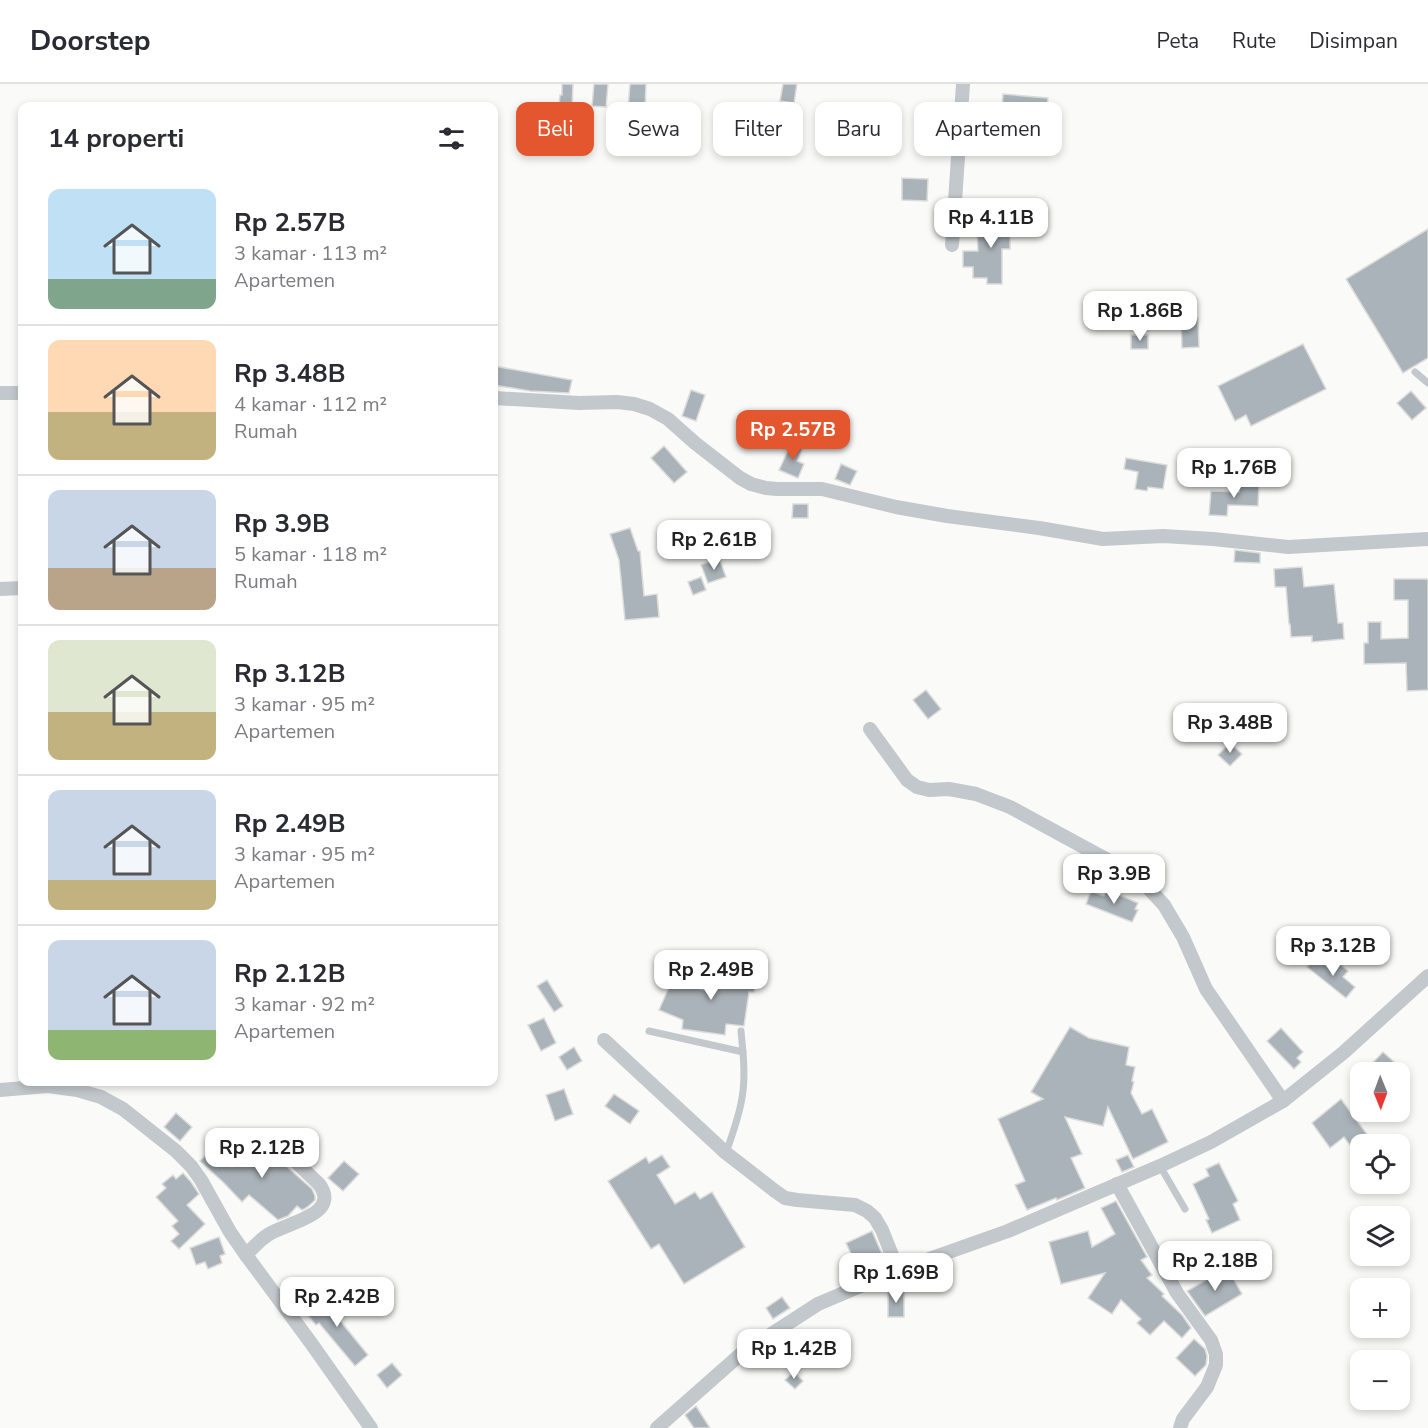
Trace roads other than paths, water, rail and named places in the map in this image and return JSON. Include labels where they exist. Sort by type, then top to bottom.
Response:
[{"type":"street","points":[[952,245],[963,84]]},
{"type":"street","points":[[0,393],[18,393]]},
{"type":"street","points":[[498,398],[634,404],[650,409],[668,419],[695,443],[751,484],[777,489],[822,489],[896,507],[947,516],[1103,539],[1163,536],[1288,547],[1428,539]]},
{"type":"street","points":[[0,589],[18,588]]},
{"type":"street","points":[[870,729],[908,780],[917,787],[976,794],[1010,807],[1137,876],[1164,905],[1183,937],[1206,990],[1283,1101]]},
{"type":"street","points":[[657,1428],[741,1353],[818,1304],[898,1270],[1008,1231],[1160,1166],[1211,1142],[1283,1101],[1343,1053],[1428,976]]},
{"type":"street","points":[[604,1040],[726,1153],[785,1198],[855,1205],[867,1211],[875,1218],[882,1230],[898,1270]]},
{"type":"street","points":[[0,1090],[48,1086],[77,1090],[101,1098],[123,1109],[176,1151],[201,1180],[230,1232],[371,1428]]},
{"type":"street","points":[[246,1255],[261,1239],[312,1215],[321,1208],[325,1199],[324,1190],[319,1184],[278,1145]]},
{"type":"street","points":[[1117,1184],[1177,1293],[1211,1340],[1216,1354],[1216,1365],[1207,1387],[1183,1419],[1180,1428]]},
{"type":"lane","points":[[1415,372],[1428,383]]},
{"type":"lane","points":[[649,1031],[743,1052]]},
{"type":"lane","points":[[726,1153],[738,1116],[744,1081],[741,1031]]},
{"type":"lane","points":[[1160,1166],[1185,1209]]}]
